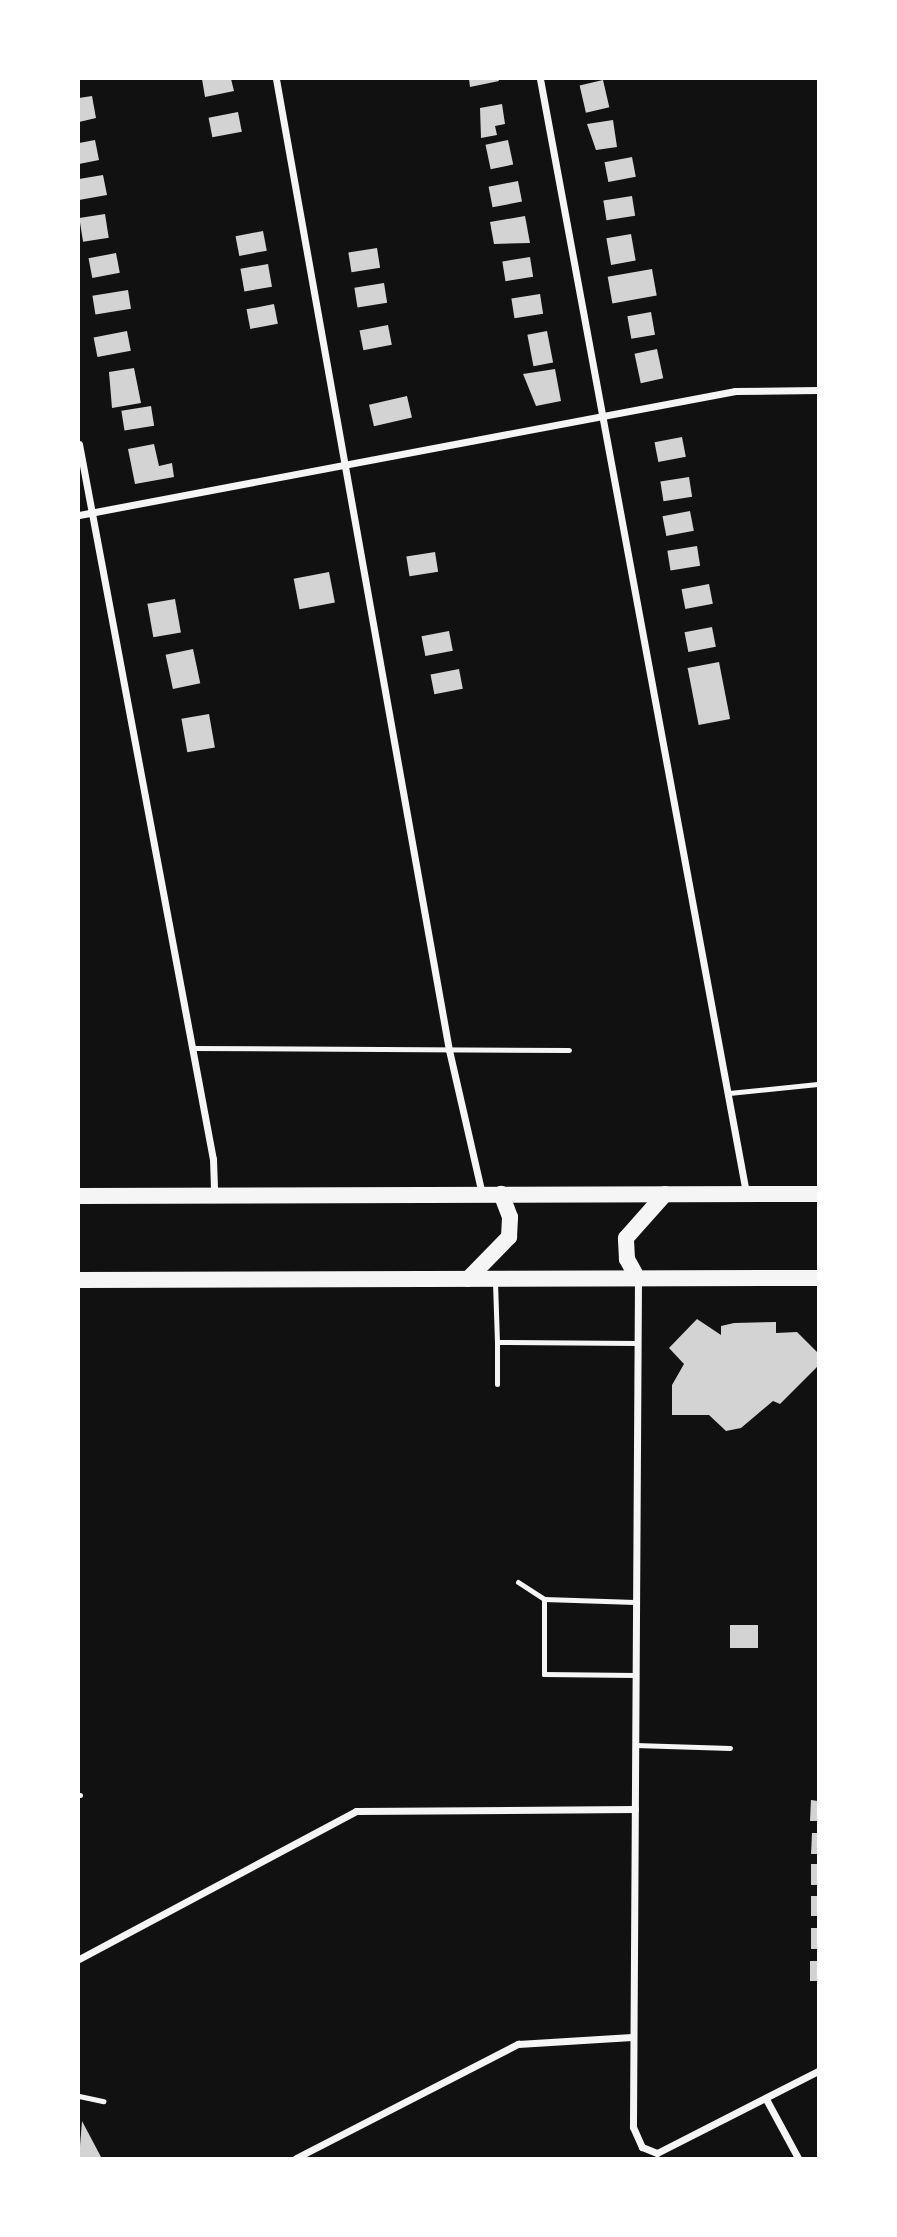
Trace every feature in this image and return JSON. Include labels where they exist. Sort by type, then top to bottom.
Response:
[{"type":"main road","points":[[468,1279],[509,1237],[510,1217],[501,1194]]},
{"type":"main road","points":[[638,1279],[627,1259],[626,1238],[665,1194]]},
{"type":"main road","points":[[79,1196],[818,1194]]},
{"type":"main road","points":[[79,1280],[818,1278]]},
{"type":"street","points":[[276,79],[449,1050],[482,1194]]},
{"type":"street","points":[[540,79],[747,1194]]},
{"type":"street","points":[[79,515],[603,419],[735,391],[818,390]]},
{"type":"street","points":[[79,444],[192,1048],[214,1196]]},
{"type":"street","points":[[638,1279],[631,2081],[633,2127],[642,2147],[657,2153],[818,2071]]},
{"type":"street","points":[[79,1959],[356,1811],[635,1809]]},
{"type":"street","points":[[296,2158],[518,2044],[632,2037]]},
{"type":"street","points":[[766,2099],[798,2158]]},
{"type":"lane","points":[[192,1048],[569,1050]]},
{"type":"lane","points":[[729,1093],[818,1084]]},
{"type":"lane","points":[[495,1279],[497,1384]]},
{"type":"lane","points":[[498,1342],[637,1343]]},
{"type":"lane","points":[[518,1582],[544,1599],[635,1602]]},
{"type":"lane","points":[[544,1599],[544,1674],[635,1675]]},
{"type":"lane","points":[[635,1745],[730,1748]]},
{"type":"lane","points":[[79,2096],[103,2102]]},
{"type":"building","points":[[202,79],[231,79],[234,91],[205,97]]},
{"type":"building","points":[[469,79],[498,79],[499,81],[470,87]]},
{"type":"building","points":[[603,80],[609,107],[586,113],[580,85]]},
{"type":"building","points":[[92,96],[96,118],[79,122],[79,98]]},
{"type":"building","points":[[502,104],[505,124],[495,126],[497,135],[481,138],[480,108]]},
{"type":"building","points":[[238,112],[242,132],[212,137],[209,118]]},
{"type":"building","points":[[613,120],[617,147],[596,150],[587,124]]},
{"type":"building","points":[[95,140],[99,160],[79,164],[79,143]]},
{"type":"building","points":[[508,140],[513,164],[491,169],[486,145]]},
{"type":"building","points":[[632,157],[636,177],[608,182],[605,162]]},
{"type":"building","points":[[103,175],[107,195],[79,200],[79,179]]},
{"type":"building","points":[[518,181],[522,202],[493,207],[489,187]]},
{"type":"building","points":[[632,196],[635,216],[606,220],[603,201]]},
{"type":"building","points":[[105,214],[109,238],[83,242],[79,218]]},
{"type":"building","points":[[525,216],[530,243],[494,244],[490,222]]},
{"type":"building","points":[[263,231],[267,251],[239,256],[236,236]]},
{"type":"building","points":[[631,234],[636,261],[611,265],[606,238]]},
{"type":"building","points":[[377,248],[380,268],[351,272],[348,253]]},
{"type":"building","points":[[116,253],[120,273],[92,278],[89,258]]},
{"type":"building","points":[[530,257],[533,277],[505,281],[502,261]]},
{"type":"building","points":[[268,264],[272,287],[244,292],[240,269]]},
{"type":"building","points":[[652,269],[657,296],[612,303],[608,277]]},
{"type":"building","points":[[384,283],[387,303],[357,307],[354,288]]},
{"type":"building","points":[[128,290],[131,309],[95,314],[92,296]]},
{"type":"building","points":[[540,294],[543,314],[514,318],[511,299]]},
{"type":"building","points":[[274,304],[278,324],[250,329],[247,309]]},
{"type":"building","points":[[651,312],[655,335],[631,339],[627,316]]},
{"type":"building","points":[[388,325],[392,345],[363,350],[360,331]]},
{"type":"building","points":[[127,331],[131,351],[97,357],[94,337]]},
{"type":"building","points":[[547,331],[553,362],[533,366],[527,335]]},
{"type":"building","points":[[657,349],[663,378],[641,383],[635,354]]},
{"type":"building","points":[[134,368],[141,403],[112,408],[109,372]]},
{"type":"building","points":[[555,369],[561,401],[536,406],[523,374]]},
{"type":"building","points":[[407,396],[412,417],[374,426],[369,405]]},
{"type":"building","points":[[151,406],[154,426],[124,430],[121,411]]},
{"type":"building","points":[[682,437],[686,457],[658,462],[655,442]]},
{"type":"building","points":[[154,444],[159,466],[172,463],[174,477],[135,484],[128,449]]},
{"type":"building","points":[[689,477],[692,497],[663,501],[660,482]]},
{"type":"building","points":[[690,511],[694,531],[666,536],[663,516]]},
{"type":"building","points":[[697,546],[700,566],[670,570],[667,551]]},
{"type":"building","points":[[435,552],[438,572],[409,576],[406,557]]},
{"type":"building","points":[[329,572],[335,602],[300,609],[294,579]]},
{"type":"building","points":[[709,584],[713,604],[685,609],[682,589]]},
{"type":"building","points":[[175,599],[181,632],[153,637],[147,604]]},
{"type":"building","points":[[712,627],[716,647],[688,652],[685,632]]},
{"type":"building","points":[[449,631],[453,651],[425,656],[422,636]]},
{"type":"building","points":[[193,649],[200,683],[173,689],[166,655]]},
{"type":"building","points":[[719,662],[730,719],[699,725],[688,668]]},
{"type":"building","points":[[459,669],[463,689],[434,694],[431,675]]},
{"type":"building","points":[[209,714],[215,747],[187,752],[181,719]]},
{"type":"building","points":[[697,1319],[721,1335],[721,1326],[776,1322],[776,1333],[797,1332],[818,1353],[818,1366],[780,1404],[773,1401],[741,1428],[726,1431],[709,1415],[672,1415],[672,1385],[684,1364],[669,1348]]},
{"type":"building","points":[[730,1625],[758,1625],[758,1648],[730,1648]]},
{"type":"building","points":[[811,1800],[818,1801],[818,1821],[810,1821]]},
{"type":"building","points":[[812,1833],[818,1833],[818,1854],[811,1854]]},
{"type":"building","points":[[811,1864],[818,1864],[818,1885],[811,1885]]},
{"type":"building","points":[[811,1896],[818,1896],[818,1916],[811,1916]]},
{"type":"building","points":[[811,1928],[818,1928],[818,1949],[811,1949]]},
{"type":"building","points":[[810,1961],[818,1961],[818,1981],[810,1981]]},
{"type":"building","points":[[82,2121],[101,2157],[79,2158]]}]
